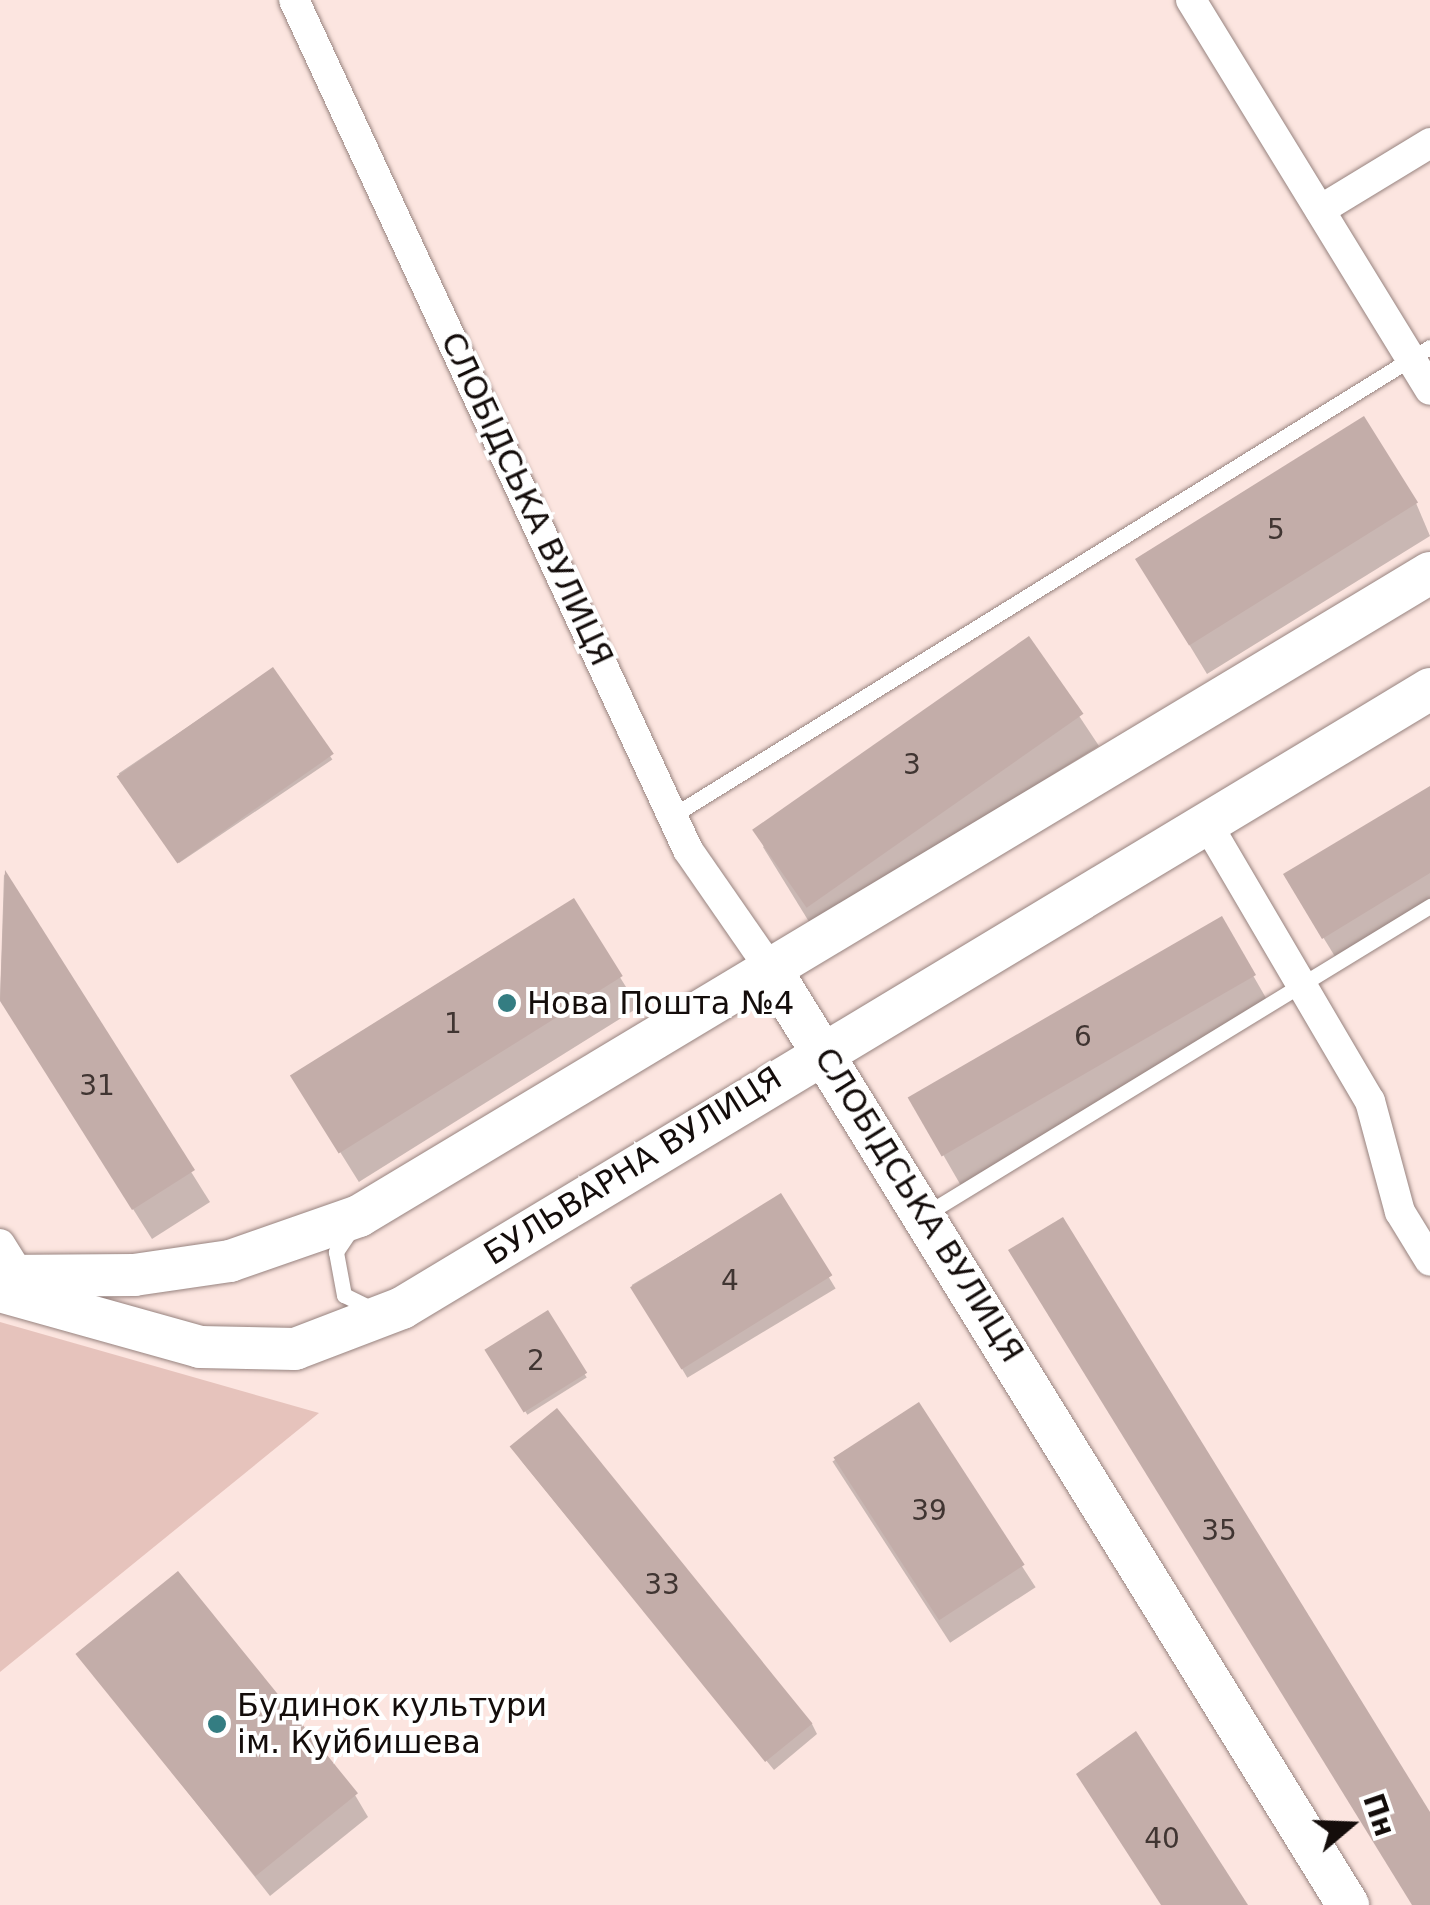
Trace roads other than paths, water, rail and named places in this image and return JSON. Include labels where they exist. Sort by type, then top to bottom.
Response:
[{"type":"main road","name":"БУЛЬВАРНА ВУЛИЦЯ","points":[[5,1272],[134,1275],[230,1260],[359,1216],[1430,573]]},
{"type":"main road","name":"БУЛЬВАРНА ВУЛИЦЯ","points":[[5,1272],[200,1347],[295,1349],[385,1315],[1430,690]]},
{"type":"main road","name":"СЛОБІДСЬКА ВУЛИЦЯ","points":[[771,970],[824,1049],[1348,1905]]},
{"type":"street","name":"СЛОБІДСЬКА ВУЛИЦЯ","points":[[294,0],[672,816],[771,970]]},
{"type":"street","points":[[1190,0],[1320,210],[1420,353],[1430,390]]},
{"type":"street","points":[[1320,210],[1430,143]]},
{"type":"street","points":[[1206,822],[1370,1101],[1400,1212],[1430,1261]]},
{"type":"lane","points":[[672,816],[1420,353]]},
{"type":"lane","points":[[926,1215],[1296,980],[1430,906]]},
{"type":"lane","points":[[359,1216],[336,1252],[344,1295],[385,1315]]},
{"type":"place","name":"Нова Пошта №4","points":[[507,1003]]},
{"type":"place","name":"Будинок культури ім. Куйбишева","points":[[217,1724]]}]
